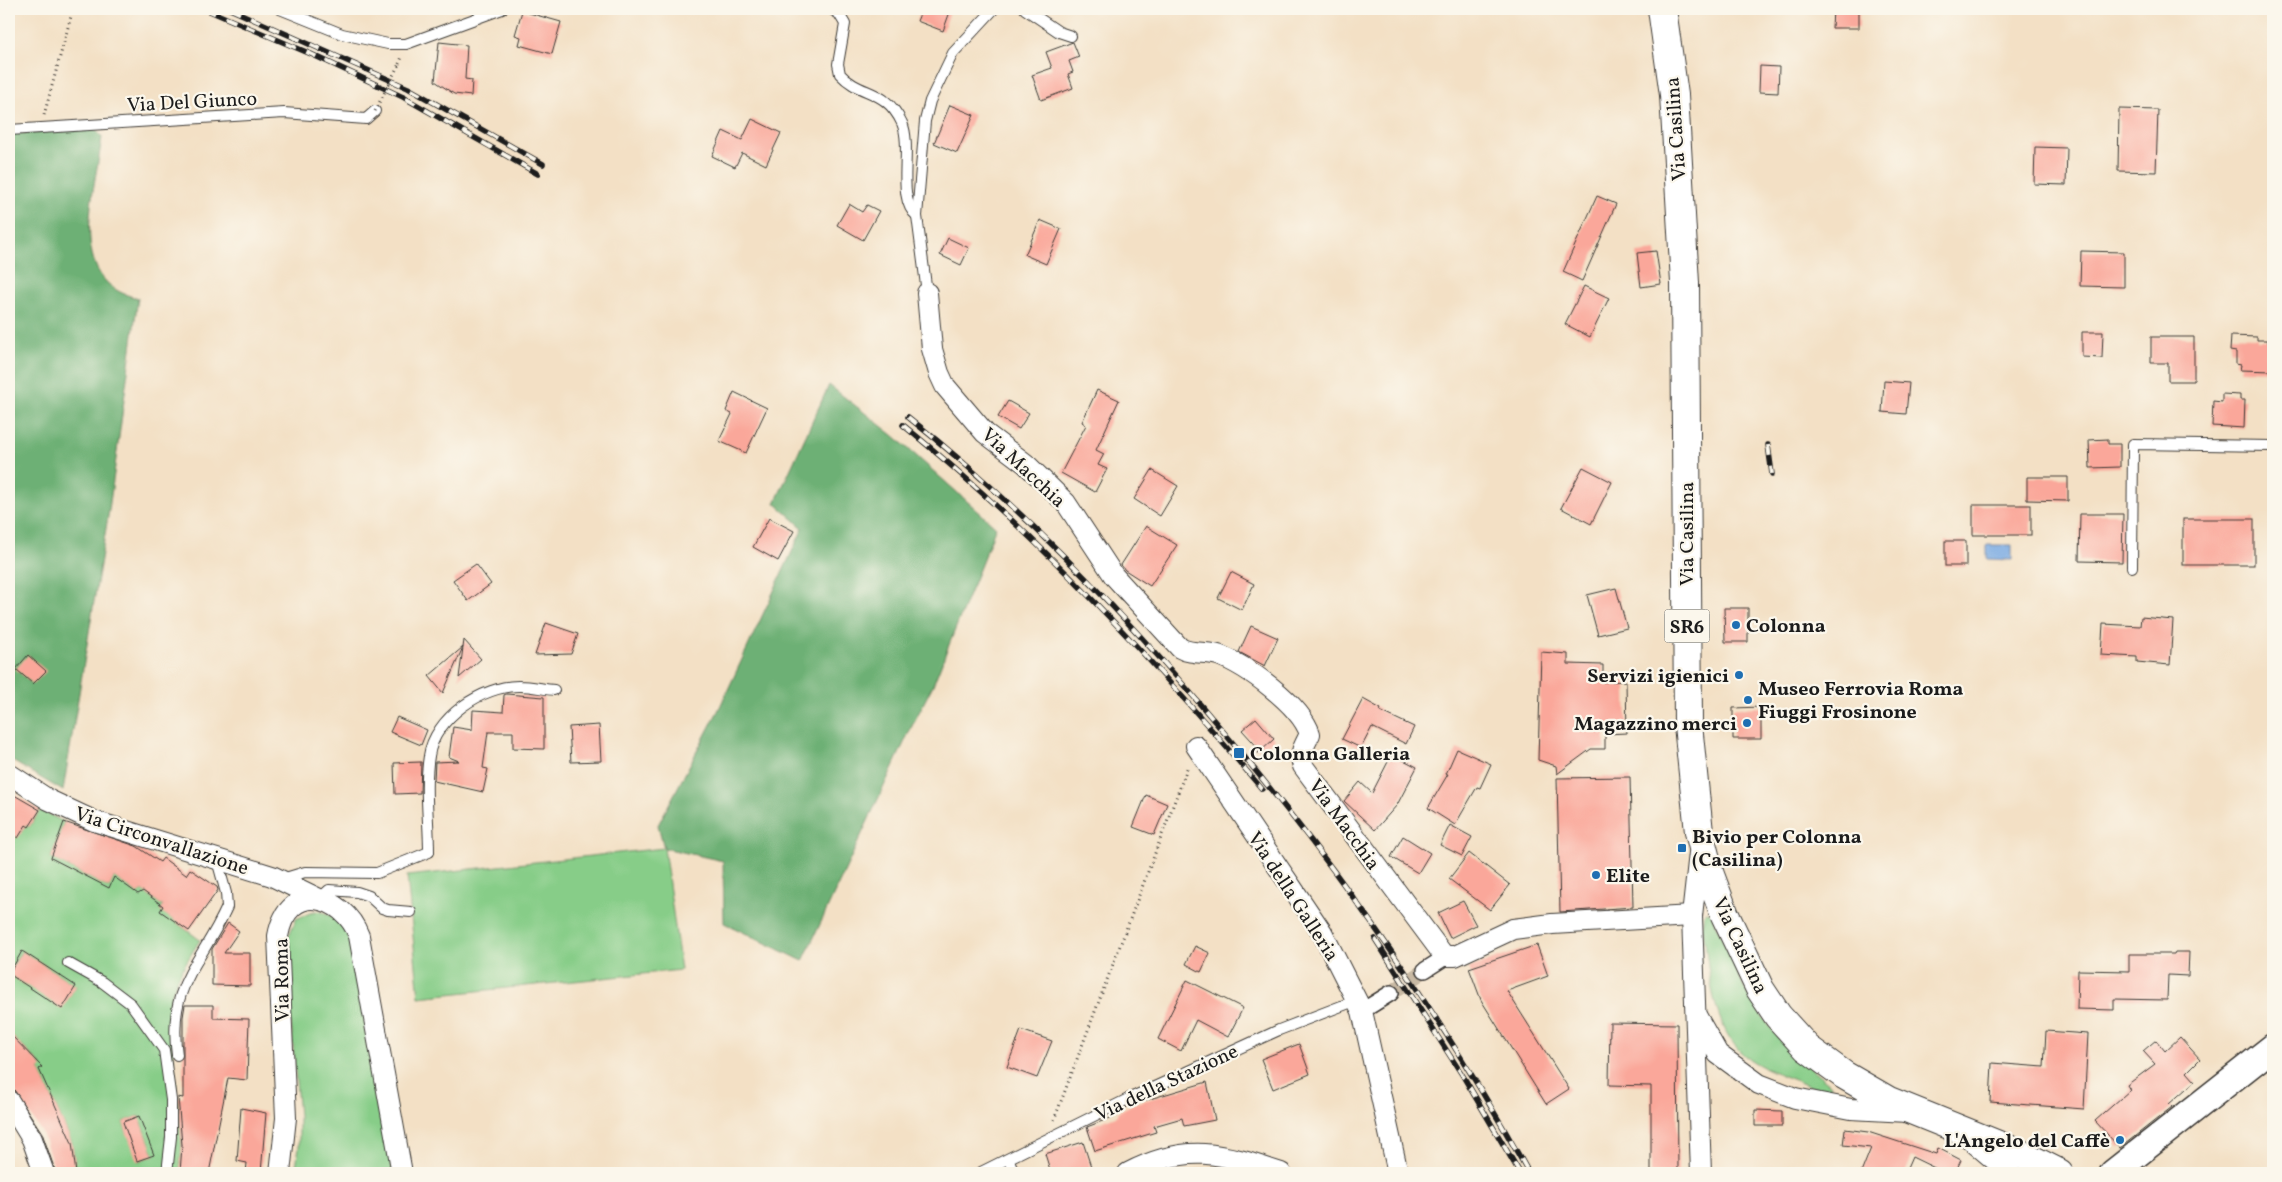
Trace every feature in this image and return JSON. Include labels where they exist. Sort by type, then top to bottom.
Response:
[{"type":"main road","name":"Via Casilina","points":[[1662,9],[1674,96],[1685,283],[1688,717],[1700,841],[1725,915],[1742,955],[1760,989],[1778,1016],[1807,1048],[1824,1062],[1860,1085],[1914,1112],[2013,1151],[2059,1173]]},
{"type":"street","name":"Via Macchia","points":[[926,293],[932,349],[945,386],[986,433],[1026,464],[1066,503],[1114,576],[1180,648],[1186,652],[1218,655],[1239,666],[1262,681],[1299,713],[1307,724],[1310,734],[1301,751],[1300,759],[1303,766],[1435,947],[1447,956]]},
{"type":"street","name":"Via della Galleria","points":[[1196,746],[1322,932],[1359,1005],[1398,1173]]},
{"type":"street","name":"Via Circonvallazione","points":[[9,774],[49,800],[84,817],[281,880],[319,899]]},
{"type":"street","points":[[1700,841],[1692,916],[1701,1173]]},
{"type":"street","points":[[319,899],[347,916],[359,936],[402,1173]]},
{"type":"street","name":"Via Roma","points":[[280,1173],[286,1118],[278,936],[283,916],[288,908],[302,901],[319,899]]},
{"type":"street","points":[[1425,970],[1447,956],[1455,956],[1513,929],[1552,924],[1692,916]]},
{"type":"street","points":[[1359,1005],[1391,993]]},
{"type":"street","points":[[1696,1015],[1718,1054],[1758,1084],[1795,1098],[1851,1109],[1890,1113],[1914,1112]]},
{"type":"street","points":[[2113,1173],[2273,1048]]},
{"type":"street","points":[[9,1101],[32,1139],[44,1173]]},
{"type":"street","points":[[1952,1127],[1988,1153],[2010,1173]]},
{"type":"street","points":[[1128,1173],[1170,1156],[1197,1152],[1218,1154],[1281,1173]]},
{"type":"lane","points":[[280,9],[342,34],[388,44],[406,44],[502,9]]},
{"type":"lane","points":[[831,9],[839,14],[845,24],[838,64],[840,74],[888,102],[905,131],[905,177],[909,206],[917,216]]},
{"type":"lane","points":[[926,293],[917,216],[925,121],[930,102],[953,53],[994,9]]},
{"type":"lane","points":[[1025,9],[1059,32],[1071,36]]},
{"type":"lane","name":"Via Del Giunco","points":[[9,130],[284,113],[366,119],[375,111]]},
{"type":"lane","points":[[2132,567],[2133,444],[2273,446]]},
{"type":"lane","points":[[281,880],[305,872],[376,873],[429,852],[429,754],[443,724],[457,709],[492,692],[519,686],[554,690]]},
{"type":"lane","points":[[177,1055],[173,1031],[176,1005],[181,989],[227,907],[226,893],[217,860]]},
{"type":"lane","points":[[319,899],[329,890],[343,890],[369,896],[382,908],[388,910],[411,912]]},
{"type":"lane","points":[[68,963],[102,982],[131,1004],[164,1050],[172,1137],[167,1173]]},
{"type":"lane","name":"Via della Stazione","points":[[979,1173],[1009,1160],[1128,1098],[1270,1034],[1359,1005]]},
{"type":"lane","points":[[1009,1160],[1014,1173]]},
{"type":"path","points":[[41,128],[73,9]]},
{"type":"path","points":[[375,111],[399,64]]},
{"type":"path","points":[[1046,1140],[1196,746]]},
{"type":"path","points":[[1258,752],[1303,766]]},
{"type":"green space","points":[[94,128],[102,137],[91,206],[90,231],[92,254],[100,274],[115,289],[138,298],[109,510],[63,791],[9,759],[9,134]]},
{"type":"green space","points":[[829,385],[893,435],[996,527],[933,685],[911,728],[803,961],[724,923],[723,861],[664,848],[658,825],[718,711],[803,528],[775,503]]},
{"type":"green space","points":[[40,810],[64,822],[51,858],[109,888],[114,877],[138,894],[143,891],[163,906],[160,910],[200,940],[185,964],[173,989],[169,1007],[182,1146],[180,1173],[76,1173],[72,1143],[39,1069],[42,1066],[9,1033],[9,974],[62,1008],[76,986],[22,951],[9,971],[9,832],[18,837],[26,825],[29,827]],"holes":[[[139,1116],[154,1155],[138,1161],[123,1122]]]},
{"type":"green space","points":[[664,848],[681,970],[419,997],[407,876]]},
{"type":"green space","points":[[315,911],[332,916],[338,921],[346,933],[352,949],[393,1173],[295,1173],[299,1147],[299,1116],[286,962],[287,940],[296,919]]},
{"type":"green space","points":[[1706,912],[1711,913],[1745,989],[1769,1026],[1788,1049],[1831,1085],[1829,1090],[1814,1088],[1765,1068],[1749,1059],[1734,1045],[1721,1020],[1712,991],[1703,930],[1703,920]]},
{"type":"water","points":[[1987,545],[2012,545],[2012,560],[1987,559]]},
{"type":"building","points":[[922,9],[951,9],[943,31],[917,21]]},
{"type":"building","points":[[1833,9],[1859,9],[1859,28],[1832,28]]},
{"type":"building","points":[[522,11],[561,22],[552,54],[519,45],[521,37],[515,35]]},
{"type":"building","points":[[439,42],[467,45],[465,79],[472,80],[471,96],[454,94],[435,81]]},
{"type":"building","points":[[1073,42],[1079,57],[1069,61],[1073,72],[1068,74],[1073,88],[1041,100],[1032,75],[1052,68],[1046,52]]},
{"type":"building","points":[[1760,66],[1779,67],[1778,93],[1759,92]]},
{"type":"building","points":[[950,105],[974,115],[957,153],[934,143]]},
{"type":"building","points":[[2119,109],[2158,110],[2156,172],[2118,171]]},
{"type":"building","points":[[752,119],[781,133],[766,165],[742,153],[735,167],[712,156],[723,131],[742,140]]},
{"type":"building","points":[[2035,147],[2067,148],[2066,185],[2034,184]]},
{"type":"building","points":[[1597,196],[1616,204],[1582,281],[1563,272]]},
{"type":"building","points":[[849,204],[862,212],[867,205],[879,211],[863,240],[837,225]]},
{"type":"building","points":[[1040,220],[1061,229],[1046,264],[1025,255]]},
{"type":"building","points":[[948,238],[969,248],[961,265],[940,255]]},
{"type":"building","points":[[1656,251],[1661,284],[1641,287],[1637,253]]},
{"type":"building","points":[[2081,251],[2124,252],[2124,287],[2080,286]]},
{"type":"building","points":[[1584,286],[1609,298],[1590,337],[1565,324]]},
{"type":"building","points":[[2082,332],[2103,332],[2102,358],[2082,357]]},
{"type":"building","points":[[2231,336],[2257,337],[2257,340],[2268,340],[2268,343],[2273,343],[2273,371],[2240,370],[2241,365],[2236,364],[2236,352],[2230,351]]},
{"type":"building","points":[[2151,337],[2194,337],[2194,381],[2168,381],[2168,363],[2151,363]]},
{"type":"building","points":[[1884,381],[1909,383],[1906,414],[1882,412]]},
{"type":"building","points":[[1097,390],[1119,400],[1096,450],[1104,454],[1098,465],[1107,469],[1095,492],[1061,473],[1086,425],[1082,422]]},
{"type":"building","points":[[734,392],[767,408],[746,453],[719,441],[732,414],[726,411]]},
{"type":"building","points":[[2222,394],[2240,395],[2240,400],[2245,400],[2244,428],[2212,426],[2213,401],[2222,402]]},
{"type":"building","points":[[1008,401],[1029,413],[1019,429],[998,417]]},
{"type":"building","points":[[2108,439],[2108,444],[2120,444],[2120,467],[2090,468],[2089,440]]},
{"type":"building","points":[[1583,467],[1612,482],[1591,524],[1561,508]]},
{"type":"building","points":[[1152,470],[1178,486],[1160,516],[1134,499]]},
{"type":"building","points":[[2027,477],[2068,477],[2068,501],[2027,500]]},
{"type":"building","points":[[1973,505],[2031,505],[2031,535],[1973,535]]},
{"type":"building","points":[[2080,514],[2123,514],[2122,562],[2079,561]]},
{"type":"building","points":[[769,518],[794,531],[778,561],[753,547]]},
{"type":"building","points":[[2183,519],[2254,519],[2254,565],[2183,565]]},
{"type":"building","points":[[1146,526],[1177,545],[1150,586],[1125,570],[1121,565]]},
{"type":"building","points":[[1945,541],[1966,541],[1966,566],[1945,566]]},
{"type":"building","points":[[476,564],[491,584],[468,601],[453,580]]},
{"type":"building","points":[[1231,572],[1254,584],[1242,610],[1218,598]]},
{"type":"building","points":[[1616,588],[1627,628],[1598,635],[1587,595]]},
{"type":"building","name":"Colonna","points":[[1724,608],[1748,608],[1748,642],[1725,642]]},
{"type":"building","points":[[2141,617],[2173,620],[2170,665],[2137,662],[2137,657],[2101,655],[2103,624],[2140,626]]},
{"type":"building","points":[[546,623],[578,634],[571,654],[535,655]]},
{"type":"building","points":[[1251,626],[1278,638],[1265,666],[1239,652]]},
{"type":"building","points":[[464,640],[481,659],[459,678]]},
{"type":"building","points":[[463,647],[443,693],[429,676]]},
{"type":"building","points":[[1541,652],[1568,654],[1568,664],[1603,665],[1603,682],[1626,681],[1627,733],[1605,734],[1605,749],[1591,749],[1557,774],[1556,766],[1538,760]]},
{"type":"building","points":[[28,655],[46,671],[33,684],[16,669]]},
{"type":"building","points":[[504,695],[544,697],[544,749],[513,748],[513,732],[488,732],[483,768],[488,769],[483,792],[434,781],[435,762],[459,761],[449,757],[453,727],[472,730],[473,710],[503,712]]},
{"type":"building","points":[[1363,699],[1381,709],[1380,711],[1414,727],[1406,744],[1372,727],[1361,748],[1342,739]]},
{"type":"building","name":"Magazzino merci","points":[[1761,707],[1761,739],[1733,739],[1733,708]]},
{"type":"building","points":[[397,717],[427,730],[421,745],[390,732]]},
{"type":"building","points":[[1256,718],[1274,739],[1261,751],[1242,730]]},
{"type":"building","points":[[599,725],[601,761],[571,762],[569,727]]},
{"type":"building","points":[[1457,749],[1491,764],[1480,788],[1477,787],[1455,825],[1428,808],[1448,774],[1446,774]]},
{"type":"building","points":[[1392,754],[1417,767],[1397,805],[1375,830],[1344,801],[1360,782],[1372,793]]},
{"type":"building","points":[[421,762],[420,793],[395,794],[394,763]]},
{"type":"building","name":"Elite","points":[[1630,777],[1633,907],[1560,912],[1557,778]]},
{"type":"building","points":[[9,792],[40,810],[29,827],[26,825],[18,838],[9,832]]},
{"type":"building","points":[[1146,795],[1167,804],[1154,835],[1133,827]]},
{"type":"building","points":[[64,822],[136,846],[160,862],[163,858],[186,875],[190,869],[217,887],[218,890],[189,931],[160,911],[163,906],[143,891],[138,894],[114,877],[109,888],[51,858]]},
{"type":"building","points":[[1450,825],[1472,837],[1462,856],[1440,845]]},
{"type":"building","points":[[1403,836],[1430,853],[1418,873],[1391,857]]},
{"type":"building","points":[[1469,853],[1510,885],[1490,910],[1449,879]]},
{"type":"building","points":[[1463,901],[1476,925],[1450,938],[1438,913]]},
{"type":"building","points":[[228,923],[239,931],[224,953],[250,953],[250,986],[212,985],[212,949]]},
{"type":"building","points":[[1537,945],[1548,976],[1507,991],[1569,1089],[1546,1104],[1481,1000],[1469,968]]},
{"type":"building","points":[[1195,946],[1210,953],[1201,972],[1186,964]]},
{"type":"building","points":[[22,951],[76,986],[62,1009],[9,974]]},
{"type":"building","points":[[2175,952],[2189,952],[2188,976],[2168,975],[2167,1000],[2114,999],[2114,1010],[2077,1009],[2078,970],[2129,971],[2129,954],[2174,954]]},
{"type":"building","points":[[1187,980],[1243,1008],[1228,1037],[1196,1020],[1181,1051],[1158,1039]]},
{"type":"building","points":[[185,1005],[213,1005],[213,1018],[249,1019],[247,1080],[228,1078],[209,1173],[180,1173],[182,1145],[178,1097],[183,1098],[183,1017]]},
{"type":"building","points":[[1610,1023],[1677,1024],[1678,1173],[1651,1173],[1651,1086],[1609,1085]]},
{"type":"building","points":[[1021,1030],[1052,1041],[1037,1078],[1007,1067]]},
{"type":"building","points":[[2046,1031],[2088,1034],[2084,1109],[1990,1102],[1992,1063],[2044,1067]]},
{"type":"building","points":[[9,1033],[42,1067],[39,1069],[72,1143],[76,1173],[56,1173],[42,1133],[9,1082]]},
{"type":"building","points":[[2180,1037],[2200,1059],[2187,1072],[2195,1081],[2169,1104],[2172,1107],[2120,1148],[2095,1121],[2130,1090],[2127,1085],[2155,1064],[2143,1051],[2156,1040],[2165,1051]]},
{"type":"building","points":[[1299,1044],[1310,1074],[1273,1089],[1261,1059]]},
{"type":"building","points":[[1207,1082],[1215,1120],[1184,1126],[1182,1118],[1154,1126],[1156,1132],[1095,1151],[1087,1127],[1118,1115],[1118,1112],[1133,1104]]},
{"type":"building","points":[[241,1108],[266,1113],[261,1173],[246,1173],[247,1163],[237,1161]]},
{"type":"building","points":[[1755,1110],[1782,1111],[1782,1126],[1755,1126]]},
{"type":"building","points":[[139,1116],[154,1155],[137,1161],[123,1122]]},
{"type":"building","points":[[1845,1129],[1868,1132],[1936,1154],[1938,1148],[1961,1160],[1955,1173],[1945,1173],[1912,1157],[1905,1173],[1861,1173],[1871,1148],[1843,1145]]},
{"type":"building","points":[[1083,1142],[1093,1173],[1051,1173],[1045,1154]]},
{"type":"tunnel","points":[[1391,993],[1425,970]]},
{"type":"railway","points":[[205,9],[311,54],[403,97],[538,174]]},
{"type":"railway","points":[[230,9],[408,88],[543,164]]},
{"type":"railway","points":[[908,417],[991,487],[1070,562],[1145,641],[1260,776],[1303,830],[1384,940],[1459,1055],[1529,1173]]},
{"type":"railway","points":[[903,425],[1000,509],[1091,598],[1178,692],[1262,789]]},
{"type":"railway","points":[[1768,445],[1772,474]]},
{"type":"railway","points":[[1375,939],[1463,1076],[1520,1173]]},
{"type":"place","name":"Colonna","points":[[1736,625]]},
{"type":"place","name":"Servizi igienici","points":[[1739,675]]},
{"type":"place","name":"Museo Ferrovia Roma Fiuggi Frosinone","points":[[1748,700]]},
{"type":"place","name":"Magazzino merci","points":[[1747,723]]},
{"type":"place","name":"Colonna Galleria","points":[[1239,753]]},
{"type":"place","name":"Bivio per Colonna (Casilina)","points":[[1682,848]]},
{"type":"place","name":"Elite","points":[[1596,875]]},
{"type":"place","name":"L'Angelo del Caffè","points":[[2120,1140]]}]
